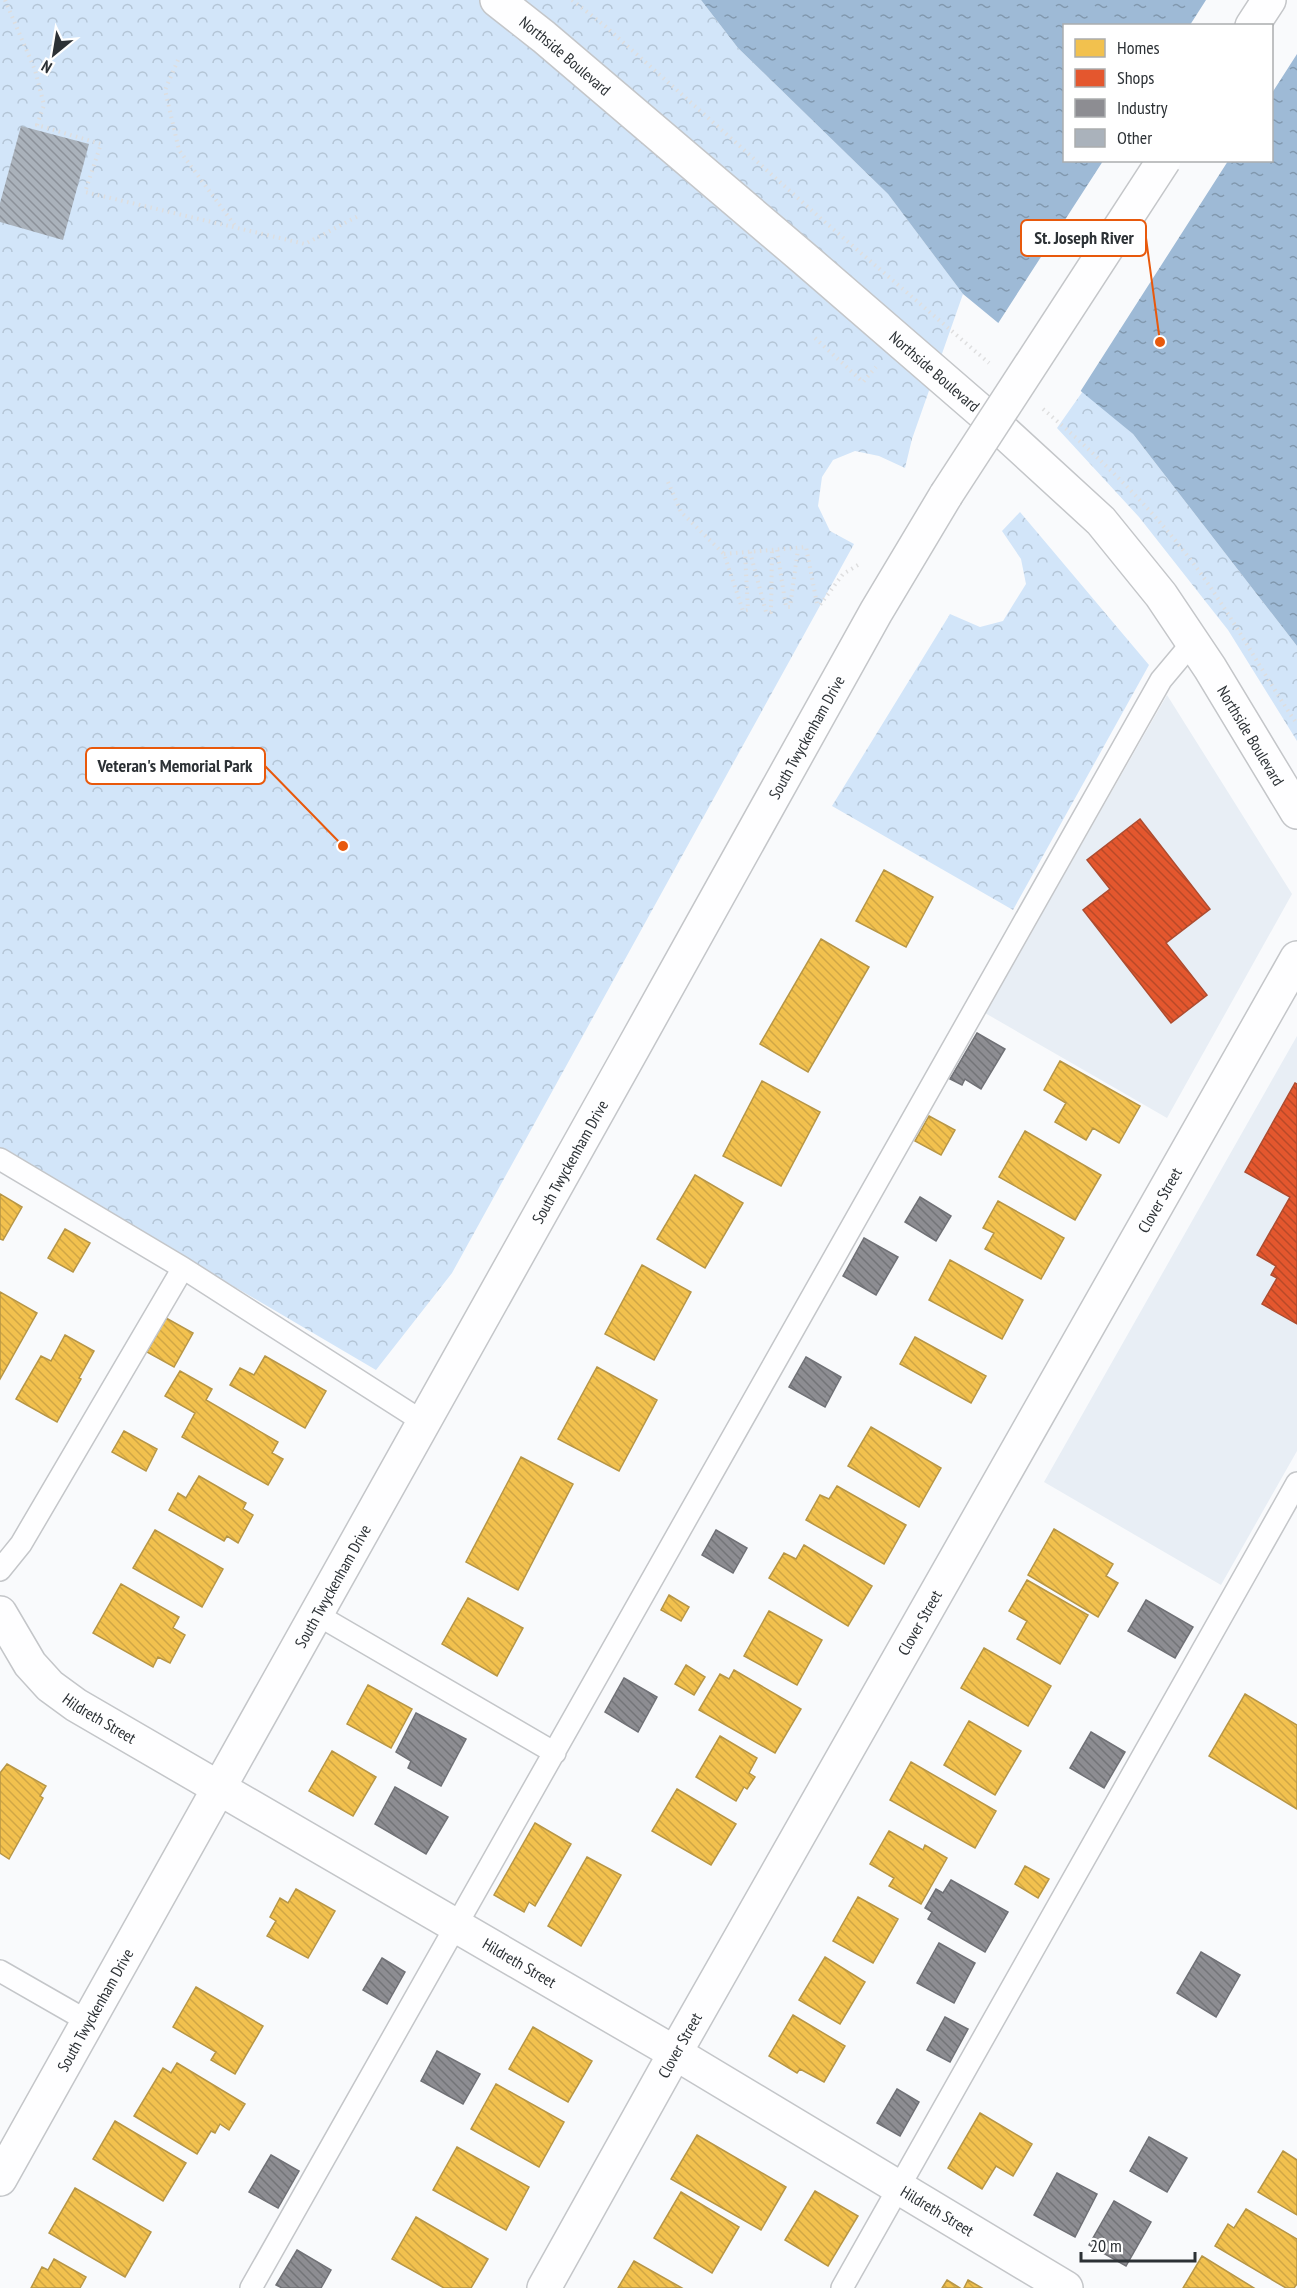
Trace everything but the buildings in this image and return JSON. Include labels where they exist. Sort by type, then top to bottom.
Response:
[{"type":"street","name":"Northside Boulevard","points":[[497,0],[806,260],[1034,459],[1101,521],[1161,595],[1210,668],[1297,812]]},
{"type":"street","points":[[1253,24],[1269,0]]},
{"type":"street","name":"South Twyckenham Drive","points":[[0,2179],[425,1423],[870,622],[946,495],[1163,162]]},
{"type":"street","name":"Clover Street","points":[[544,2288],[1297,958]]},
{"type":"street","name":"Hildreth Street","points":[[0,1614],[30,1665],[50,1686],[76,1705],[675,2053],[1066,2288]]},
{"type":"lane","points":[[251,2288],[1161,680],[1192,643]]},
{"type":"lane","points":[[0,1159],[183,1268],[425,1423]]},
{"type":"lane","points":[[0,1570],[21,1544],[183,1268]]},
{"type":"lane","points":[[842,2288],[1297,1483]]},
{"type":"lane","points":[[316,1614],[555,1753]]},
{"type":"lane","points":[[0,1971],[89,2022]]},
{"type":"path","points":[[5,0],[36,70],[44,105],[37,125],[101,144],[85,192],[305,244],[360,215]]},
{"type":"path","points":[[572,0],[659,75]]},
{"type":"path","points":[[178,60],[165,90],[179,150],[237,228]]},
{"type":"path","points":[[668,482],[681,512],[724,554],[743,611],[748,610],[747,552]]},
{"type":"path","points":[[724,554],[798,549],[806,546],[817,604],[820,605],[843,574],[858,565]]},
{"type":"path","points":[[774,550],[786,607],[790,607],[798,549]]},
{"type":"path","points":[[747,552],[766,612],[771,612],[774,550]]},
{"type":"shaded area","points":[[1167,695],[1292,894],[1167,1118],[985,1013]]},
{"type":"shaded area","points":[[1297,1036],[1297,1451],[1221,1585],[1044,1482]]},
{"type":"green space","points":[[0,0],[701,0],[738,48],[888,194],[963,294],[912,439],[905,468],[879,456],[855,451],[833,460],[822,477],[818,506],[830,531],[854,544],[452,1273],[376,1370],[0,1149]]},
{"type":"green space","points":[[1083,391],[1133,434],[1297,646],[1297,741],[1228,630],[1139,517],[1057,428]]},
{"type":"green space","points":[[1020,512],[1149,665],[1013,910],[832,806],[950,614],[980,627],[1003,621],[1026,584],[1021,559],[1002,531]]},
{"type":"water","points":[[701,0],[1297,0],[1297,646],[1133,434],[963,294],[888,194],[738,48]]},
{"type":"pier","points":[[1206,0],[1297,0],[1297,54],[1273,91],[1273,24],[1191,24]]},
{"type":"pier","points":[[1102,162],[1227,162],[1080,392],[997,325]]},
{"type":"place","name":"St. Joseph River","points":[[1160,342]]},
{"type":"place","name":"Veteran's Memorial Park","points":[[343,846]]}]
